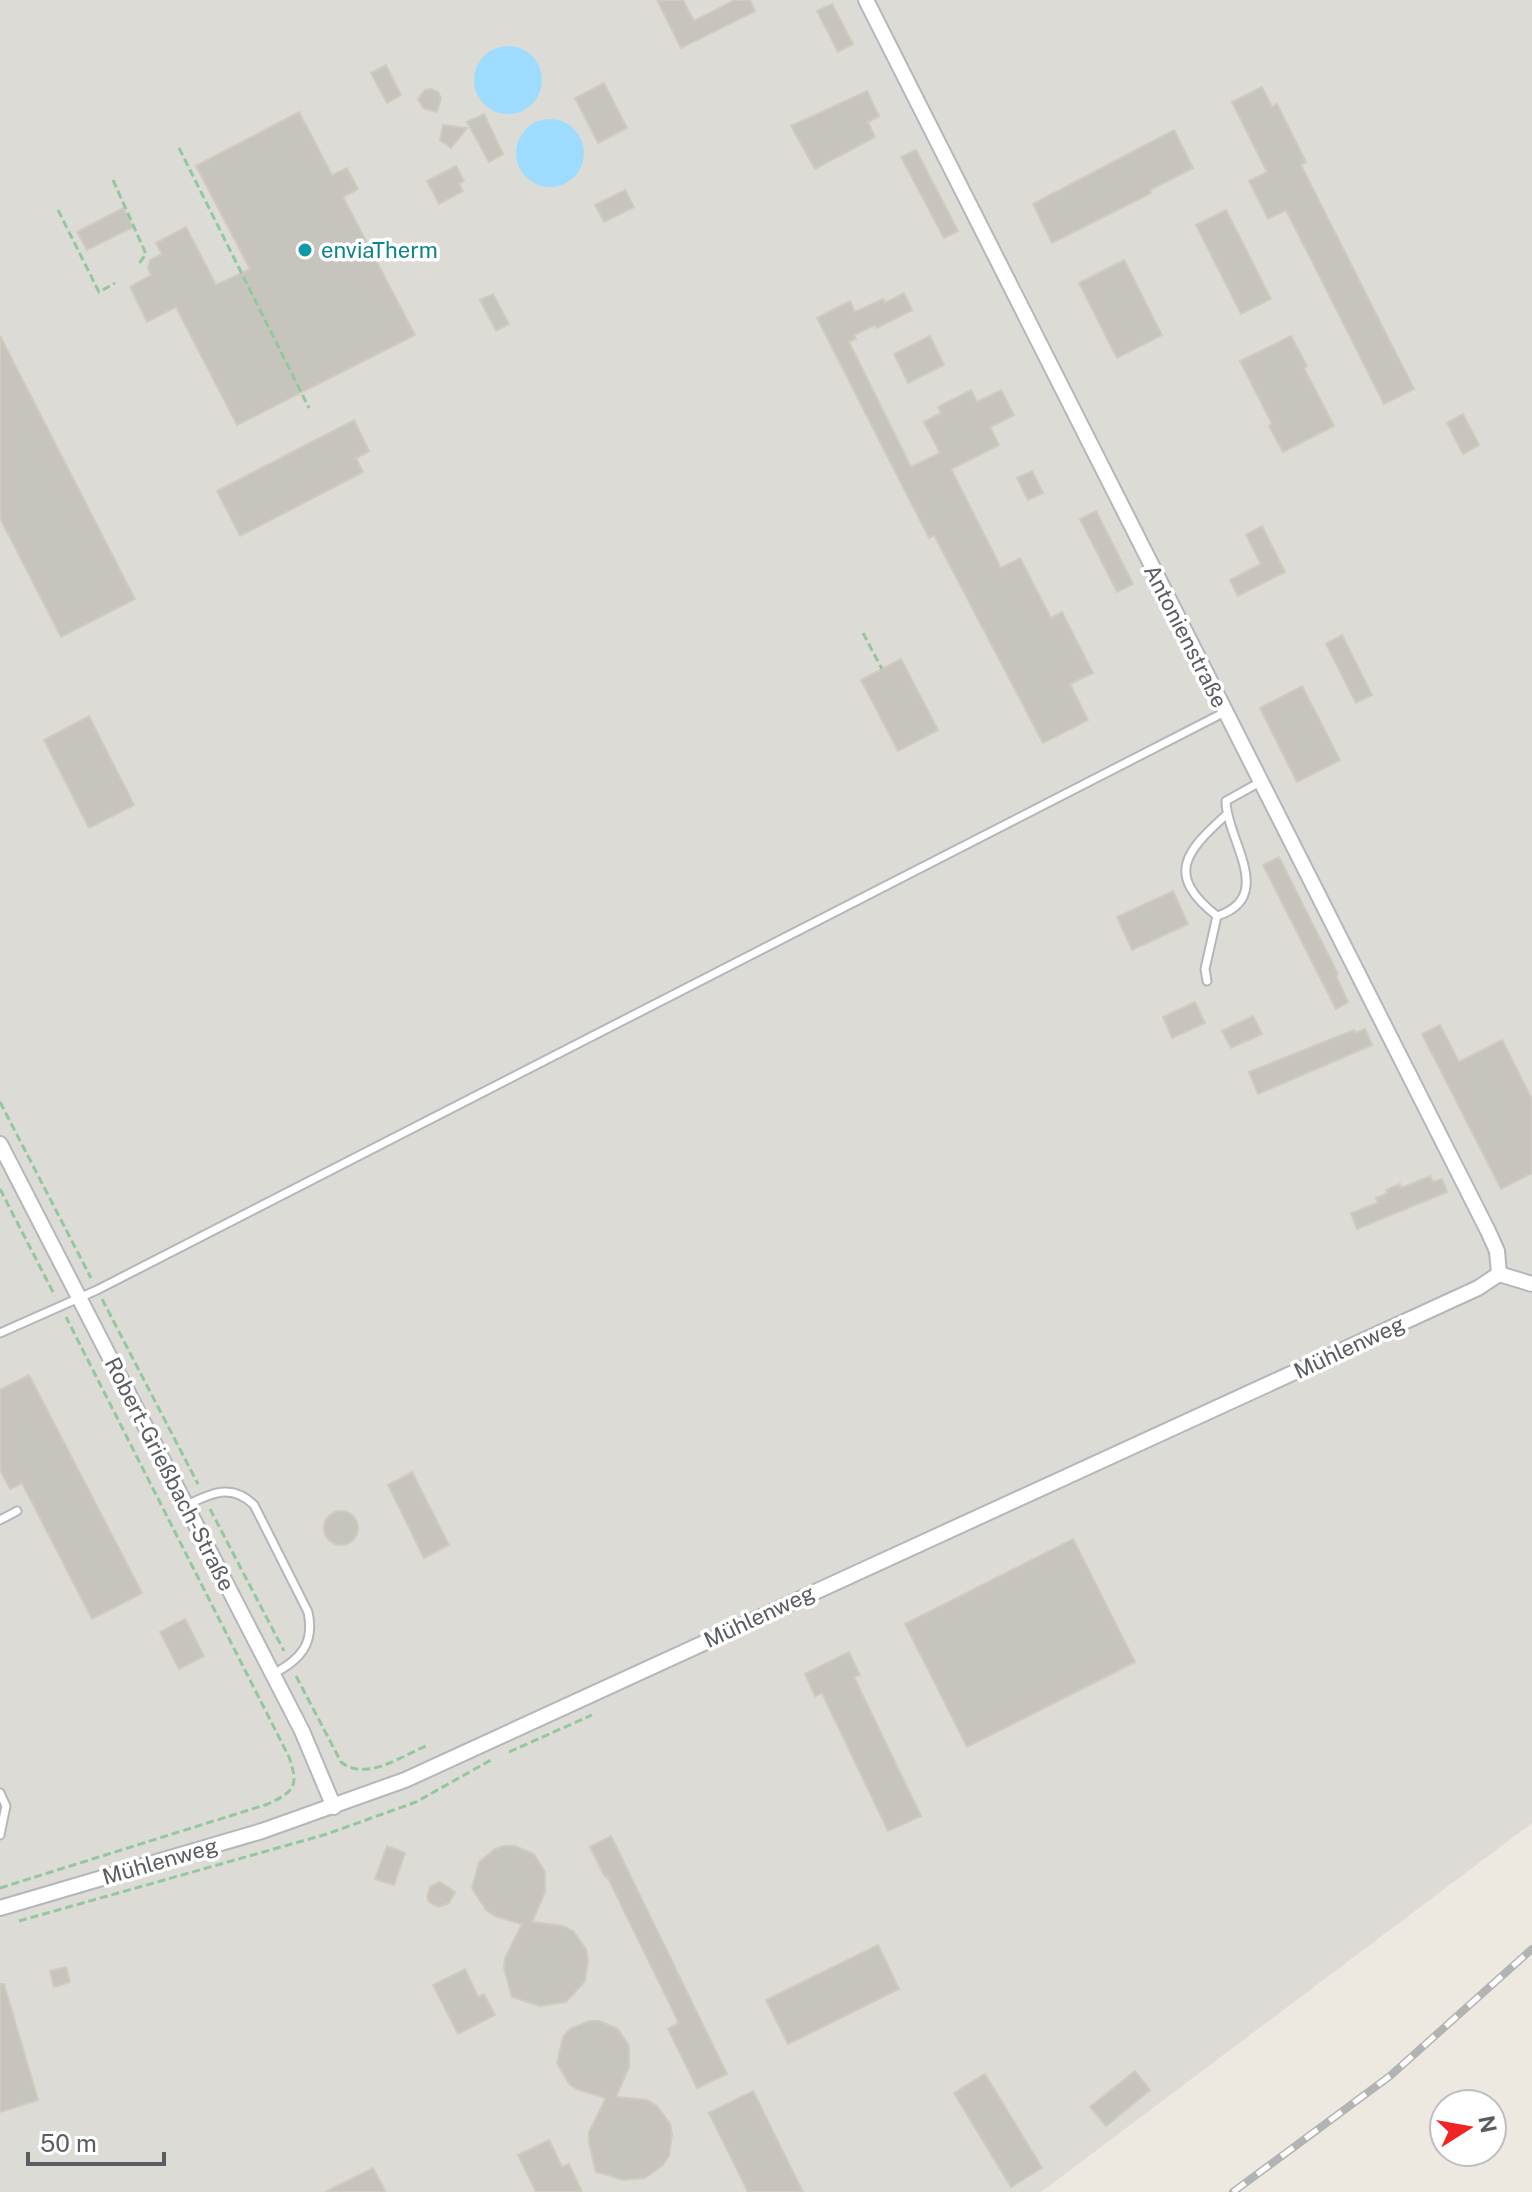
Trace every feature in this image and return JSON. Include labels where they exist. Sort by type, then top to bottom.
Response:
[{"type":"street","name":"Antonienstraße","points":[[866,0],[1488,1231],[1497,1251],[1499,1274]]},
{"type":"street","name":"Robert-Grießbach-Straße","points":[[0,1144],[273,1674],[306,1740],[334,1807]]},
{"type":"street","points":[[1499,1274],[1532,1284]]},
{"type":"street","name":"Mühlenweg","points":[[0,1908],[262,1831],[425,1771],[1478,1288],[1499,1274]]},
{"type":"lane","points":[[0,1333],[97,1290],[1225,712]]},
{"type":"lane","points":[[1217,916],[1231,912],[1244,895],[1246,885],[1240,848],[1226,815],[1226,801],[1260,782]]},
{"type":"lane","points":[[1217,916],[1191,891],[1186,873],[1187,854],[1226,815]]},
{"type":"lane","points":[[1207,981],[1205,969],[1217,916]]},
{"type":"lane","points":[[186,1505],[220,1491],[233,1491],[254,1505],[308,1612],[310,1625],[306,1648],[290,1664],[273,1674]]},
{"type":"lane","points":[[0,1520],[17,1511]]},
{"type":"lane","points":[[0,1793],[6,1806],[0,1835]]},
{"type":"path","points":[[179,148],[309,408]]},
{"type":"path","points":[[113,180],[146,254],[137,266]]},
{"type":"path","points":[[58,210],[99,292],[115,283]]},
{"type":"path","points":[[863,633],[882,669]]},
{"type":"path","points":[[0,1102],[341,1762],[367,1771],[426,1746]]},
{"type":"path","points":[[0,1189],[188,1554],[289,1757],[295,1776],[294,1786],[286,1795],[268,1804],[0,1888]]},
{"type":"shaded area","points":[[0,0],[1532,0],[1532,1823],[1041,2192],[0,2192]]},
{"type":"water","points":[[508,46],[532,56],[542,80],[532,104],[508,114],[484,104],[474,80],[484,56]]},
{"type":"water","points":[[550,119],[574,129],[584,153],[574,177],[550,187],[526,177],[516,153],[526,129]]},
{"type":"building","points":[[657,0],[683,0],[694,21],[735,0],[750,0],[755,11],[681,48]]},
{"type":"building","points":[[832,4],[853,44],[838,52],[817,11]]},
{"type":"building","points":[[386,65],[401,95],[387,103],[371,73]]},
{"type":"building","points":[[604,83],[627,128],[598,143],[575,98]]},
{"type":"building","points":[[1262,87],[1272,107],[1277,104],[1306,162],[1301,165],[1414,389],[1384,404],[1286,210],[1268,219],[1249,181],[1267,172],[1232,102]]},
{"type":"building","points":[[425,90],[438,92],[441,98],[437,112],[423,108],[418,99]]},
{"type":"building","points":[[867,91],[879,116],[868,122],[875,137],[815,169],[791,126]]},
{"type":"building","name":"enviaTherm","points":[[299,112],[332,175],[347,168],[358,189],[343,197],[415,335],[237,425],[176,307],[147,322],[130,287],[151,275],[148,268],[150,260],[162,254],[156,243],[186,227],[216,285],[250,269],[196,166]]},
{"type":"building","points":[[484,114],[503,154],[489,162],[467,122]]},
{"type":"building","points":[[443,125],[467,128],[451,148],[440,140]]},
{"type":"building","points":[[1174,130],[1193,168],[1052,243],[1033,204]]},
{"type":"building","points":[[916,150],[958,231],[944,238],[901,157]]},
{"type":"building","points":[[456,166],[464,181],[459,184],[463,191],[439,204],[427,181]]},
{"type":"building","points":[[625,190],[634,207],[604,222],[595,205]]},
{"type":"building","points":[[123,208],[133,227],[87,250],[77,232]]},
{"type":"building","points":[[1226,210],[1271,299],[1241,314],[1196,225]]},
{"type":"building","points":[[1124,260],[1162,335],[1117,358],[1079,283]]},
{"type":"building","points":[[904,293],[912,310],[877,328],[875,325],[854,335],[856,339],[849,342],[911,467],[940,453],[924,422],[941,413],[938,407],[971,390],[977,402],[1001,390],[1014,415],[990,427],[999,445],[951,469],[1001,568],[1020,558],[1051,618],[1062,612],[1093,673],[1070,684],[1088,720],[1043,743],[934,535],[929,538],[817,318],[850,301],[855,312],[883,299],[885,303]]},
{"type":"building","points":[[493,294],[509,324],[496,331],[480,300]]},
{"type":"building","points":[[0,336],[135,599],[61,637],[0,518]]},
{"type":"building","points":[[930,336],[944,365],[908,383],[894,354]]},
{"type":"building","points":[[1291,336],[1334,426],[1283,452],[1240,361]]},
{"type":"building","points":[[1463,414],[1479,445],[1463,454],[1447,423]]},
{"type":"building","points":[[354,420],[369,451],[356,458],[363,472],[240,536],[217,491]]},
{"type":"building","points":[[1032,471],[1043,493],[1028,500],[1017,478]]},
{"type":"building","points":[[1096,511],[1133,584],[1117,592],[1080,519]]},
{"type":"building","points":[[1262,526],[1285,572],[1238,596],[1230,580],[1261,564],[1246,535]]},
{"type":"building","points":[[1342,635],[1372,695],[1356,703],[1326,644]]},
{"type":"building","points":[[901,659],[938,730],[898,751],[861,680]]},
{"type":"building","points":[[1302,686],[1340,760],[1297,782],[1260,708]]},
{"type":"building","points":[[89,716],[134,805],[89,828],[44,740]]},
{"type":"building","points":[[1279,857],[1338,974],[1336,976],[1348,1002],[1336,1009],[1263,865]]},
{"type":"building","points":[[1173,891],[1188,924],[1132,950],[1117,917]]},
{"type":"building","points":[[1195,1002],[1205,1023],[1172,1038],[1163,1017]]},
{"type":"building","points":[[1253,1016],[1262,1034],[1231,1048],[1222,1031]]},
{"type":"building","points":[[1440,1025],[1459,1062],[1502,1040],[1532,1099],[1532,1173],[1501,1189],[1422,1034]]},
{"type":"building","points":[[1365,1029],[1372,1045],[1258,1094],[1249,1072],[1354,1030],[1355,1033]]},
{"type":"building","points":[[1430,1176],[1433,1182],[1442,1179],[1447,1192],[1357,1229],[1351,1213],[1378,1203],[1376,1198],[1388,1193],[1386,1190],[1400,1184],[1401,1188]]},
{"type":"building","points":[[29,1375],[142,1593],[92,1619],[22,1483],[10,1489],[0,1470],[0,1390]]},
{"type":"building","points":[[412,1472],[449,1545],[424,1558],[388,1485]]},
{"type":"building","points":[[341,1511],[353,1516],[358,1528],[353,1540],[341,1545],[329,1540],[324,1528],[329,1516]]},
{"type":"building","points":[[1073,1539],[1135,1662],[967,1747],[905,1624]]},
{"type":"building","points":[[185,1619],[204,1656],[179,1669],[160,1632]]},
{"type":"building","points":[[849,1652],[860,1675],[854,1677],[921,1816],[888,1831],[822,1693],[815,1696],[805,1674]]},
{"type":"building","points":[[611,1836],[727,2074],[697,2088],[668,2029],[679,2023],[590,1847]]},
{"type":"building","points":[[387,1846],[405,1853],[394,1885],[375,1879]]},
{"type":"building","points":[[504,1846],[515,1846],[534,1854],[545,1872],[545,1892],[532,1922],[563,1926],[573,1931],[586,1949],[585,1981],[566,2002],[540,2006],[512,1997],[504,1968],[505,1958],[522,1924],[486,1910],[472,1888],[479,1862]]},
{"type":"building","points":[[440,1882],[455,1892],[449,1903],[439,1907],[429,1902],[427,1897],[430,1887]]},
{"type":"building","points":[[878,1945],[899,1989],[788,2044],[766,2000]]},
{"type":"building","points":[[66,1967],[70,1982],[54,1987],[50,1971]]},
{"type":"building","points":[[465,1969],[478,1997],[484,1994],[495,2015],[458,2034],[433,1985]]},
{"type":"building","points":[[0,1984],[4,1984],[38,2100],[0,2112]]},
{"type":"building","points":[[589,2021],[599,2021],[618,2029],[629,2046],[629,2067],[616,2097],[647,2100],[657,2106],[670,2124],[669,2156],[663,2165],[645,2178],[624,2180],[596,2172],[589,2132],[606,2098],[570,2085],[557,2063],[563,2037],[570,2029]]},
{"type":"building","points":[[1135,2071],[1150,2090],[1106,2126],[1090,2107]]},
{"type":"building","points":[[985,2074],[1042,2168],[1011,2187],[954,2093]]},
{"type":"building","points":[[753,2091],[803,2192],[748,2192],[709,2113]]},
{"type":"building","points":[[549,2140],[562,2167],[569,2164],[582,2192],[536,2192],[518,2155]]},
{"type":"building","points":[[373,2168],[386,2192],[325,2192]]},
{"type":"railway","points":[[1233,2192],[1390,2076],[1532,1949]]},
{"type":"place","name":"enviaTherm","points":[[305,250]]}]
